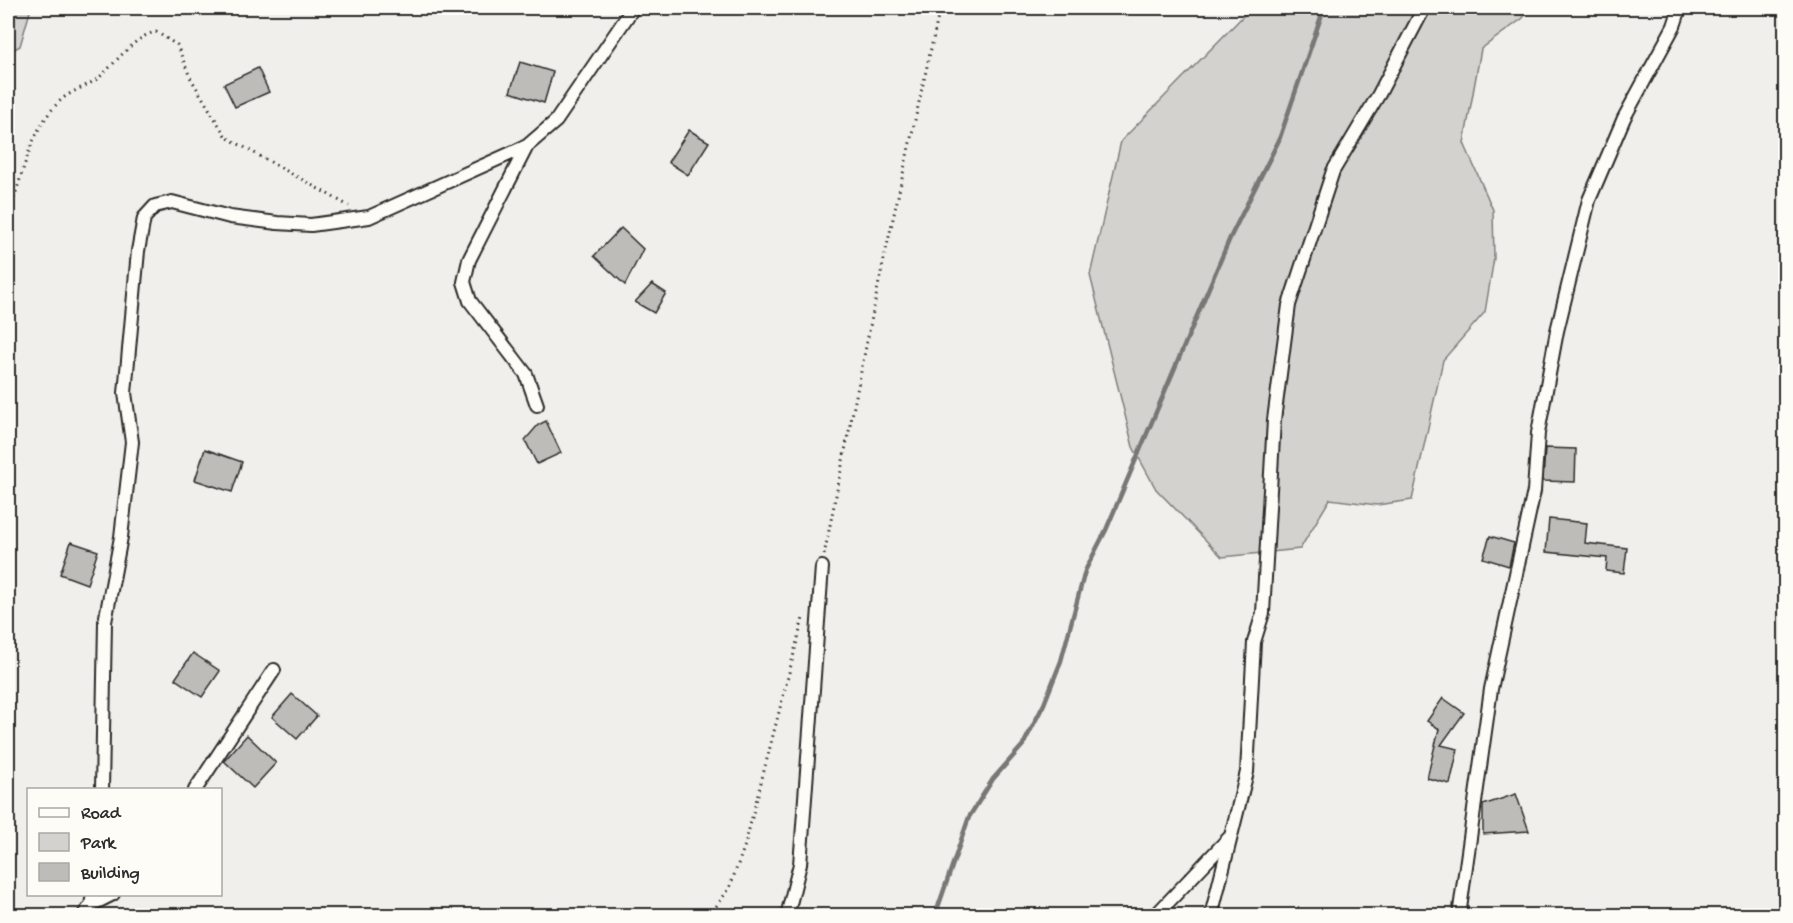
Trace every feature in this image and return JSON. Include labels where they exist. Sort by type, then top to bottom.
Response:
[{"type":"street","points":[[102,788],[105,622],[121,537],[132,442],[125,393],[138,251],[144,218],[155,206],[172,202],[230,217],[277,223],[310,225],[369,218],[527,146],[556,121],[633,8]]},
{"type":"street","points":[[1212,915],[1246,772],[1254,642],[1263,613],[1274,420],[1289,305],[1333,171],[1379,94],[1424,8]]},
{"type":"street","points":[[1461,915],[1491,688],[1534,491],[1539,433],[1557,331],[1589,200],[1624,118],[1674,27],[1680,8]]},
{"type":"street","points":[[527,146],[469,260],[464,282],[470,302],[526,374],[537,405]]},
{"type":"street","points":[[787,915],[800,864],[822,567]]},
{"type":"street","points":[[196,788],[274,670]]},
{"type":"street","points":[[1155,915],[1230,837]]},
{"type":"street","points":[[89,905],[109,896]]},
{"type":"path","points":[[822,567],[880,277],[940,8]]},
{"type":"path","points":[[8,215],[26,155],[45,117],[63,98],[96,81],[144,34],[156,32],[177,45],[190,77],[226,137],[369,218]]},
{"type":"path","points":[[709,915],[729,889],[745,845],[806,609]]},
{"type":"green space","points":[[8,8],[31,8],[20,46],[8,53]]},
{"type":"green space","points":[[1251,8],[1530,8],[1523,18],[1481,49],[1464,143],[1493,210],[1494,258],[1485,312],[1443,360],[1412,500],[1377,505],[1330,499],[1300,549],[1222,557],[1156,489],[1133,447],[1090,275],[1121,141]]},
{"type":"building","points":[[520,62],[553,72],[544,103],[510,92]]},
{"type":"building","points":[[258,68],[269,92],[235,107],[224,84]]},
{"type":"building","points":[[689,130],[709,142],[688,175],[668,162]]},
{"type":"building","points":[[621,228],[643,249],[625,285],[594,256]]},
{"type":"building","points":[[652,284],[666,293],[654,313],[635,302]]},
{"type":"building","points":[[546,421],[561,453],[537,464],[525,440],[538,425]]},
{"type":"building","points":[[1545,448],[1576,449],[1575,482],[1543,481]]},
{"type":"building","points":[[205,449],[242,462],[232,492],[195,480]]},
{"type":"building","points":[[1549,519],[1587,523],[1585,543],[1627,548],[1624,573],[1606,571],[1607,558],[1546,552]]},
{"type":"building","points":[[1490,536],[1514,543],[1509,566],[1483,558]]},
{"type":"building","points":[[71,542],[98,551],[87,584],[60,574]]},
{"type":"building","points":[[193,653],[220,671],[202,697],[175,679]]},
{"type":"building","points":[[292,694],[317,716],[297,739],[272,717]]},
{"type":"building","points":[[1443,698],[1464,713],[1441,745],[1458,749],[1450,784],[1427,778],[1439,729],[1427,721]]},
{"type":"building","points":[[247,735],[276,763],[253,788],[224,761]]},
{"type":"building","points":[[1516,794],[1529,831],[1483,834],[1483,805]]},
{"type":"waterway","points":[[935,916],[969,817],[993,779],[1023,745],[1044,704],[1061,661],[1085,571],[1106,530],[1230,238],[1279,140],[1324,8]]}]
